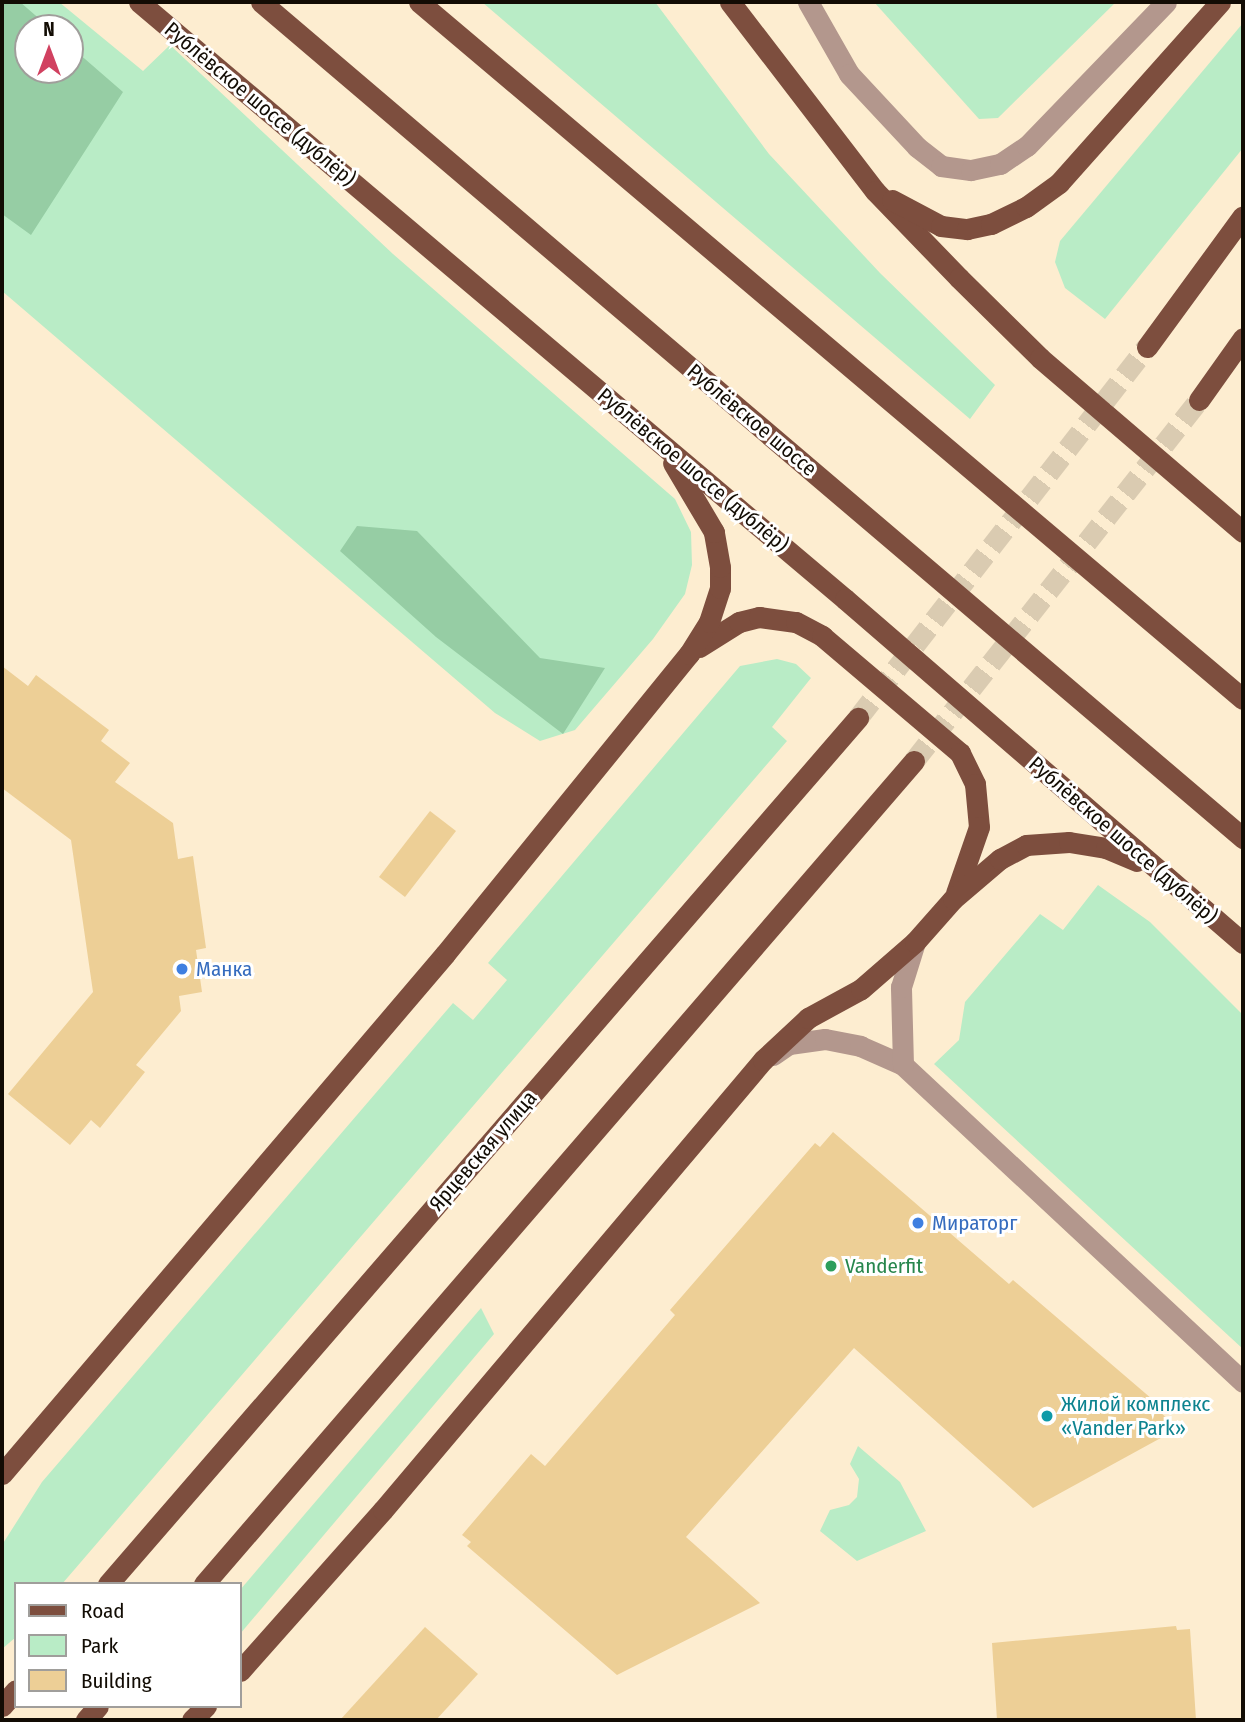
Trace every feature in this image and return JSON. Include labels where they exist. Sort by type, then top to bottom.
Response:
[{"type":"main road","name":"Рублёвское шоссе (дублёр)","points":[[139,2],[659,441],[1243,943]]},
{"type":"main road","name":"Рублёвское шоссе","points":[[261,2],[1243,838]]},
{"type":"main road","points":[[419,2],[1243,699]]},
{"type":"main road","points":[[730,2],[875,191],[1040,358],[1240,524]]},
{"type":"main road","points":[[875,191],[941,226],[967,229],[990,225],[1026,208],[1059,183],[1220,2]]},
{"type":"main road","points":[[1147,347],[1243,216]]},
{"type":"main road","points":[[1199,400],[1243,338]]},
{"type":"main road","points":[[2,1474],[445,954],[689,654],[709,622],[720,588],[720,567],[714,532],[701,505],[659,441]]},
{"type":"main road","points":[[689,654],[739,622],[759,617],[796,622],[822,636],[960,753],[975,784],[979,827],[971,860],[953,899]]},
{"type":"main road","name":"Ярцевская улица","points":[[109,1582],[858,718]]},
{"type":"main road","points":[[206,1582],[914,761]]},
{"type":"main road","points":[[242,1669],[392,1499],[763,1060],[808,1018],[861,989],[915,942],[953,899],[1000,859],[1026,845],[1069,842],[1106,848],[1157,871]]},
{"type":"main road","points":[[2,1706],[14,1692]]},
{"type":"street","points":[[808,2],[849,74],[917,147],[941,166],[971,170],[1000,164],[1027,146],[1166,2]]},
{"type":"street","points":[[902,1065],[901,987],[915,942]]},
{"type":"street","points":[[763,1060],[789,1044],[825,1039],[860,1046],[902,1065],[1243,1382]]},
{"type":"green space","points":[[2,2],[59,2],[74,14],[14,14],[14,84],[84,84],[84,23],[143,71],[170,45],[393,254],[675,499],[691,532],[692,565],[685,594],[653,639],[575,730],[540,741],[495,713],[2,291]]},
{"type":"green space","points":[[2,2],[20,2],[34,14],[14,14],[14,84],[84,84],[84,58],[123,92],[31,235],[2,214]]},
{"type":"green space","points":[[482,2],[655,2],[769,154],[880,273],[995,385],[970,419]]},
{"type":"green space","points":[[874,2],[1116,2],[998,118],[979,119]]},
{"type":"green space","points":[[1243,23],[1243,148],[1105,319],[1065,288],[1055,262],[1060,241]]},
{"type":"green space","points":[[357,526],[417,531],[540,658],[605,668],[563,734],[436,637],[340,551]]},
{"type":"green space","points":[[777,659],[796,664],[811,678],[772,727],[787,741],[64,1582],[14,1582],[14,1639],[2,1649],[2,1545],[42,1482],[453,1003],[473,1020],[507,980],[488,963],[740,666]]},
{"type":"green space","points":[[1098,885],[1150,922],[1243,1015],[1243,1349],[934,1064],[959,1040],[965,1002],[1040,914],[1063,930]]},
{"type":"green space","points":[[481,1308],[494,1334],[242,1632],[242,1588]]},
{"type":"green space","points":[[858,1446],[900,1482],[926,1531],[857,1561],[820,1531],[830,1510],[849,1505],[857,1497],[859,1479],[850,1464]]},
{"type":"building","points":[[2,666],[28,686],[36,675],[109,730],[101,741],[130,763],[115,782],[173,823],[178,859],[193,856],[206,948],[196,950],[202,992],[179,996],[181,1011],[136,1065],[145,1072],[100,1128],[91,1120],[70,1145],[8,1094],[93,992],[71,840],[2,788]]},
{"type":"building","points":[[430,811],[456,831],[405,897],[379,877]]},
{"type":"building","name":"Жилой комплекс «Vander Park»","points":[[833,1132],[1009,1284],[1013,1280],[1152,1399],[1149,1403],[1179,1428],[1033,1508],[854,1348],[686,1537],[760,1603],[617,1675],[467,1546],[471,1542],[462,1535],[531,1454],[545,1466],[675,1315],[670,1310],[815,1143],[820,1147]]},
{"type":"building","points":[[1176,1626],[1177,1630],[1190,1629],[1196,1720],[997,1720],[992,1643]]},
{"type":"building","points":[[425,1627],[478,1674],[436,1720],[340,1720]]},
{"type":"tunnel","points":[[858,718],[1147,347]]},
{"type":"tunnel","points":[[914,761],[1199,400]]},
{"type":"place","name":"Манка","points":[[182,969]]},
{"type":"place","name":"Мираторг","points":[[918,1223]]},
{"type":"place","name":"Vanderfit","points":[[831,1266]]},
{"type":"place","name":"Жилой комплекс «Vander Park»","points":[[1047,1416]]}]
